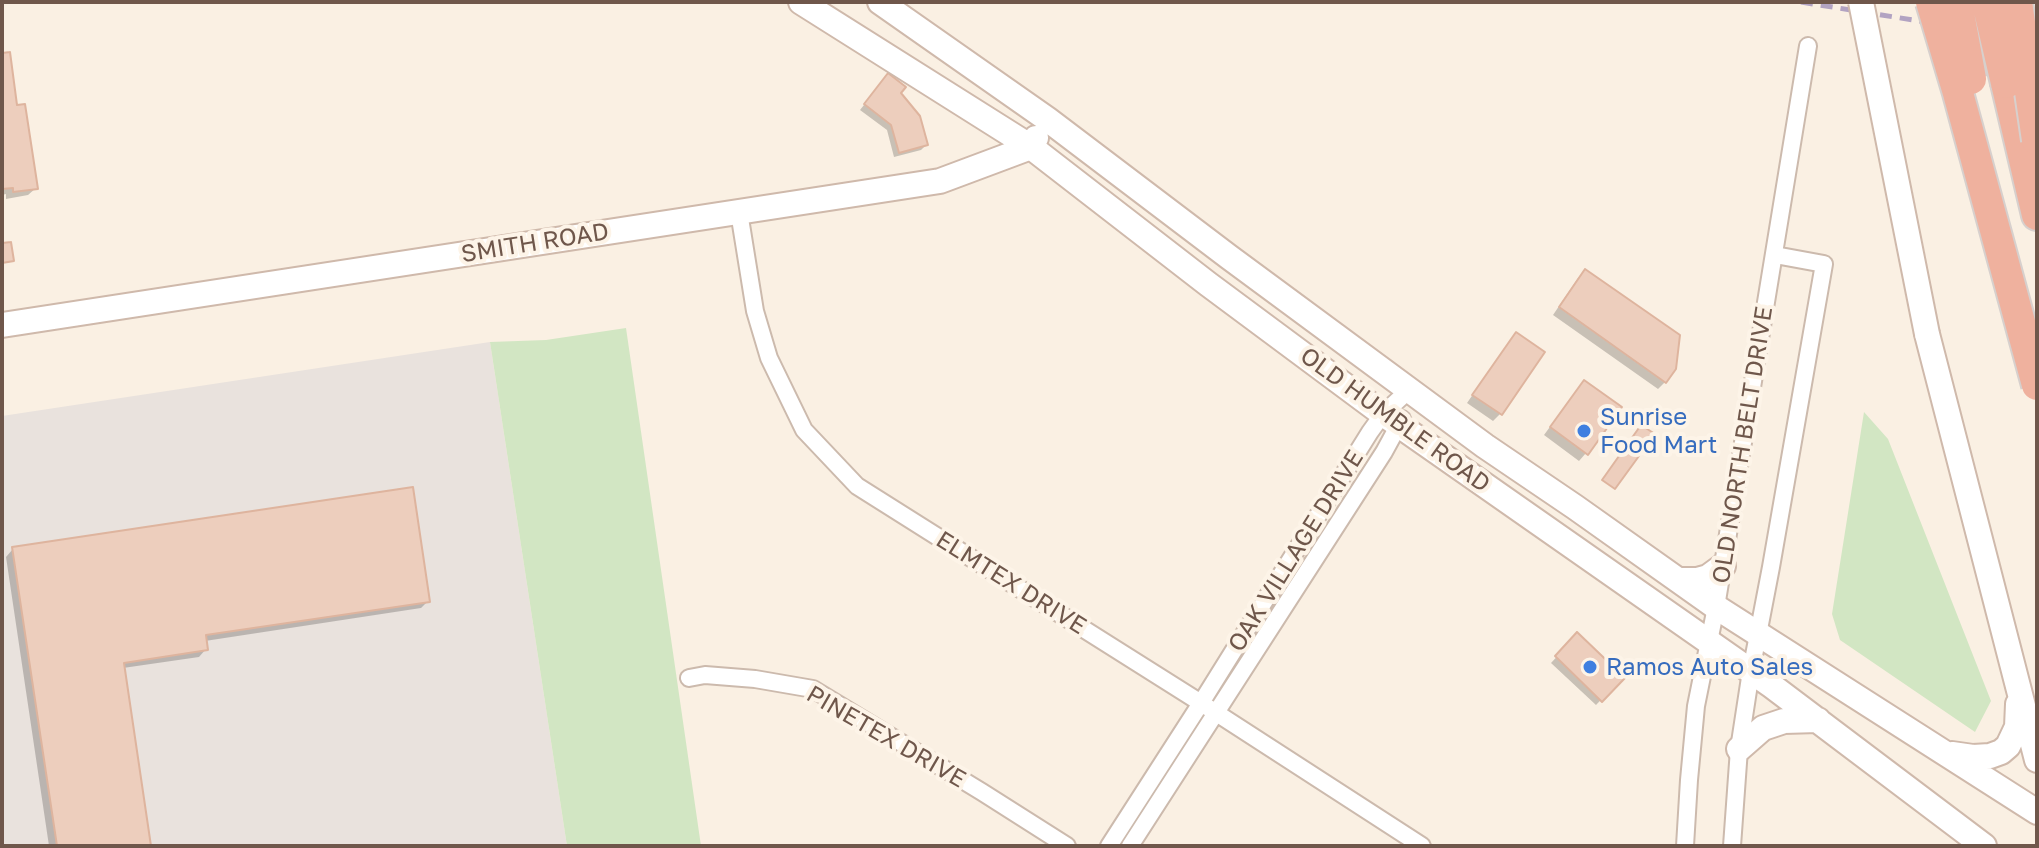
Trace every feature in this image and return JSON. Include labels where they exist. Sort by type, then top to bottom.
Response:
[{"type":"highway","points":[[1931,2],[2037,385]]},
{"type":"highway","points":[[1957,2],[1989,168],[2037,385]]},
{"type":"highway","points":[[1987,2],[2037,215]]},
{"type":"highway","points":[[2017,2],[2037,140]]},
{"type":"main road","name":"OLD HUMBLE ROAD","points":[[801,2],[1031,147],[1208,284],[1392,419],[1751,671],[1984,846]]},
{"type":"main road","name":"OLD HUMBLE ROAD","points":[[880,2],[1047,119],[1485,446],[1716,607],[2037,812]]},
{"type":"main road","points":[[1861,2],[1927,334],[2037,760]]},
{"type":"main road","points":[[1031,147],[1047,119]]},
{"type":"main road","name":"SMITH ROAD","points":[[2,325],[940,181],[1031,147]]},
{"type":"main road","points":[[1208,284],[1229,257]]},
{"type":"main road","points":[[1678,580],[1708,577],[1723,566]]},
{"type":"main road","points":[[2021,702],[2037,743]]},
{"type":"main road","points":[[1945,753],[1973,757],[2001,752],[2008,746],[2017,727],[2021,702]]},
{"type":"main road","points":[[1739,749],[1763,728],[1784,721],[1818,720]]},
{"type":"street","name":"OLD NORTH BELT DRIVE","points":[[1685,846],[1696,706],[1723,566],[1808,46]]},
{"type":"street","name":"ELMTEX DRIVE","points":[[739,212],[758,323],[769,358],[804,430],[857,486],[1422,846]]},
{"type":"street","name":"OLD NORTH BELT DRIVE","points":[[1732,846],[1739,749],[1757,633],[1824,264],[1775,255]]},
{"type":"street","name":"OAK VILLAGE DRIVE","points":[[1130,846],[1370,432],[1392,419],[1409,390]]},
{"type":"street","name":"PINETEX DRIVE","points":[[689,678],[705,675],[755,679],[813,689],[1067,846]]},
{"type":"street","name":"OAK VILLAGE DRIVE","points":[[1109,846],[1209,708]]},
{"type":"shaded area","points":[[490,342],[567,846],[2,846],[2,416]]},
{"type":"green space","points":[[626,328],[701,846],[567,846],[490,342],[546,340]]},
{"type":"green space","points":[[1864,412],[1888,439],[1991,701],[1975,732],[1840,640],[1832,614]]},
{"type":"building","points":[[10,52],[17,105],[25,104],[38,189],[13,192],[13,188],[2,189],[2,53]]},
{"type":"building","points":[[888,73],[906,87],[901,93],[920,116],[928,145],[899,153],[891,125],[864,104]]},
{"type":"building","points":[[11,242],[14,261],[2,263],[2,243]]},
{"type":"building","points":[[1585,269],[1680,335],[1676,369],[1666,383],[1559,307]]},
{"type":"building","points":[[1516,332],[1545,352],[1502,415],[1472,395]]},
{"type":"building","points":[[1584,380],[1622,407],[1588,455],[1550,427]]},
{"type":"building","points":[[1641,425],[1655,434],[1615,489],[1602,480]]},
{"type":"building","points":[[413,487],[430,602],[206,635],[208,650],[124,663],[151,846],[57,846],[12,547]]},
{"type":"building","name":"Ramos Auto Sales","points":[[1577,632],[1625,678],[1602,702],[1555,656]]},
{"type":"railway","points":[[1801,2],[2037,40]]},
{"type":"place","name":"Sunrise Food Mart","points":[[1584,431]]},
{"type":"place","name":"Ramos Auto Sales","points":[[1590,667]]}]
